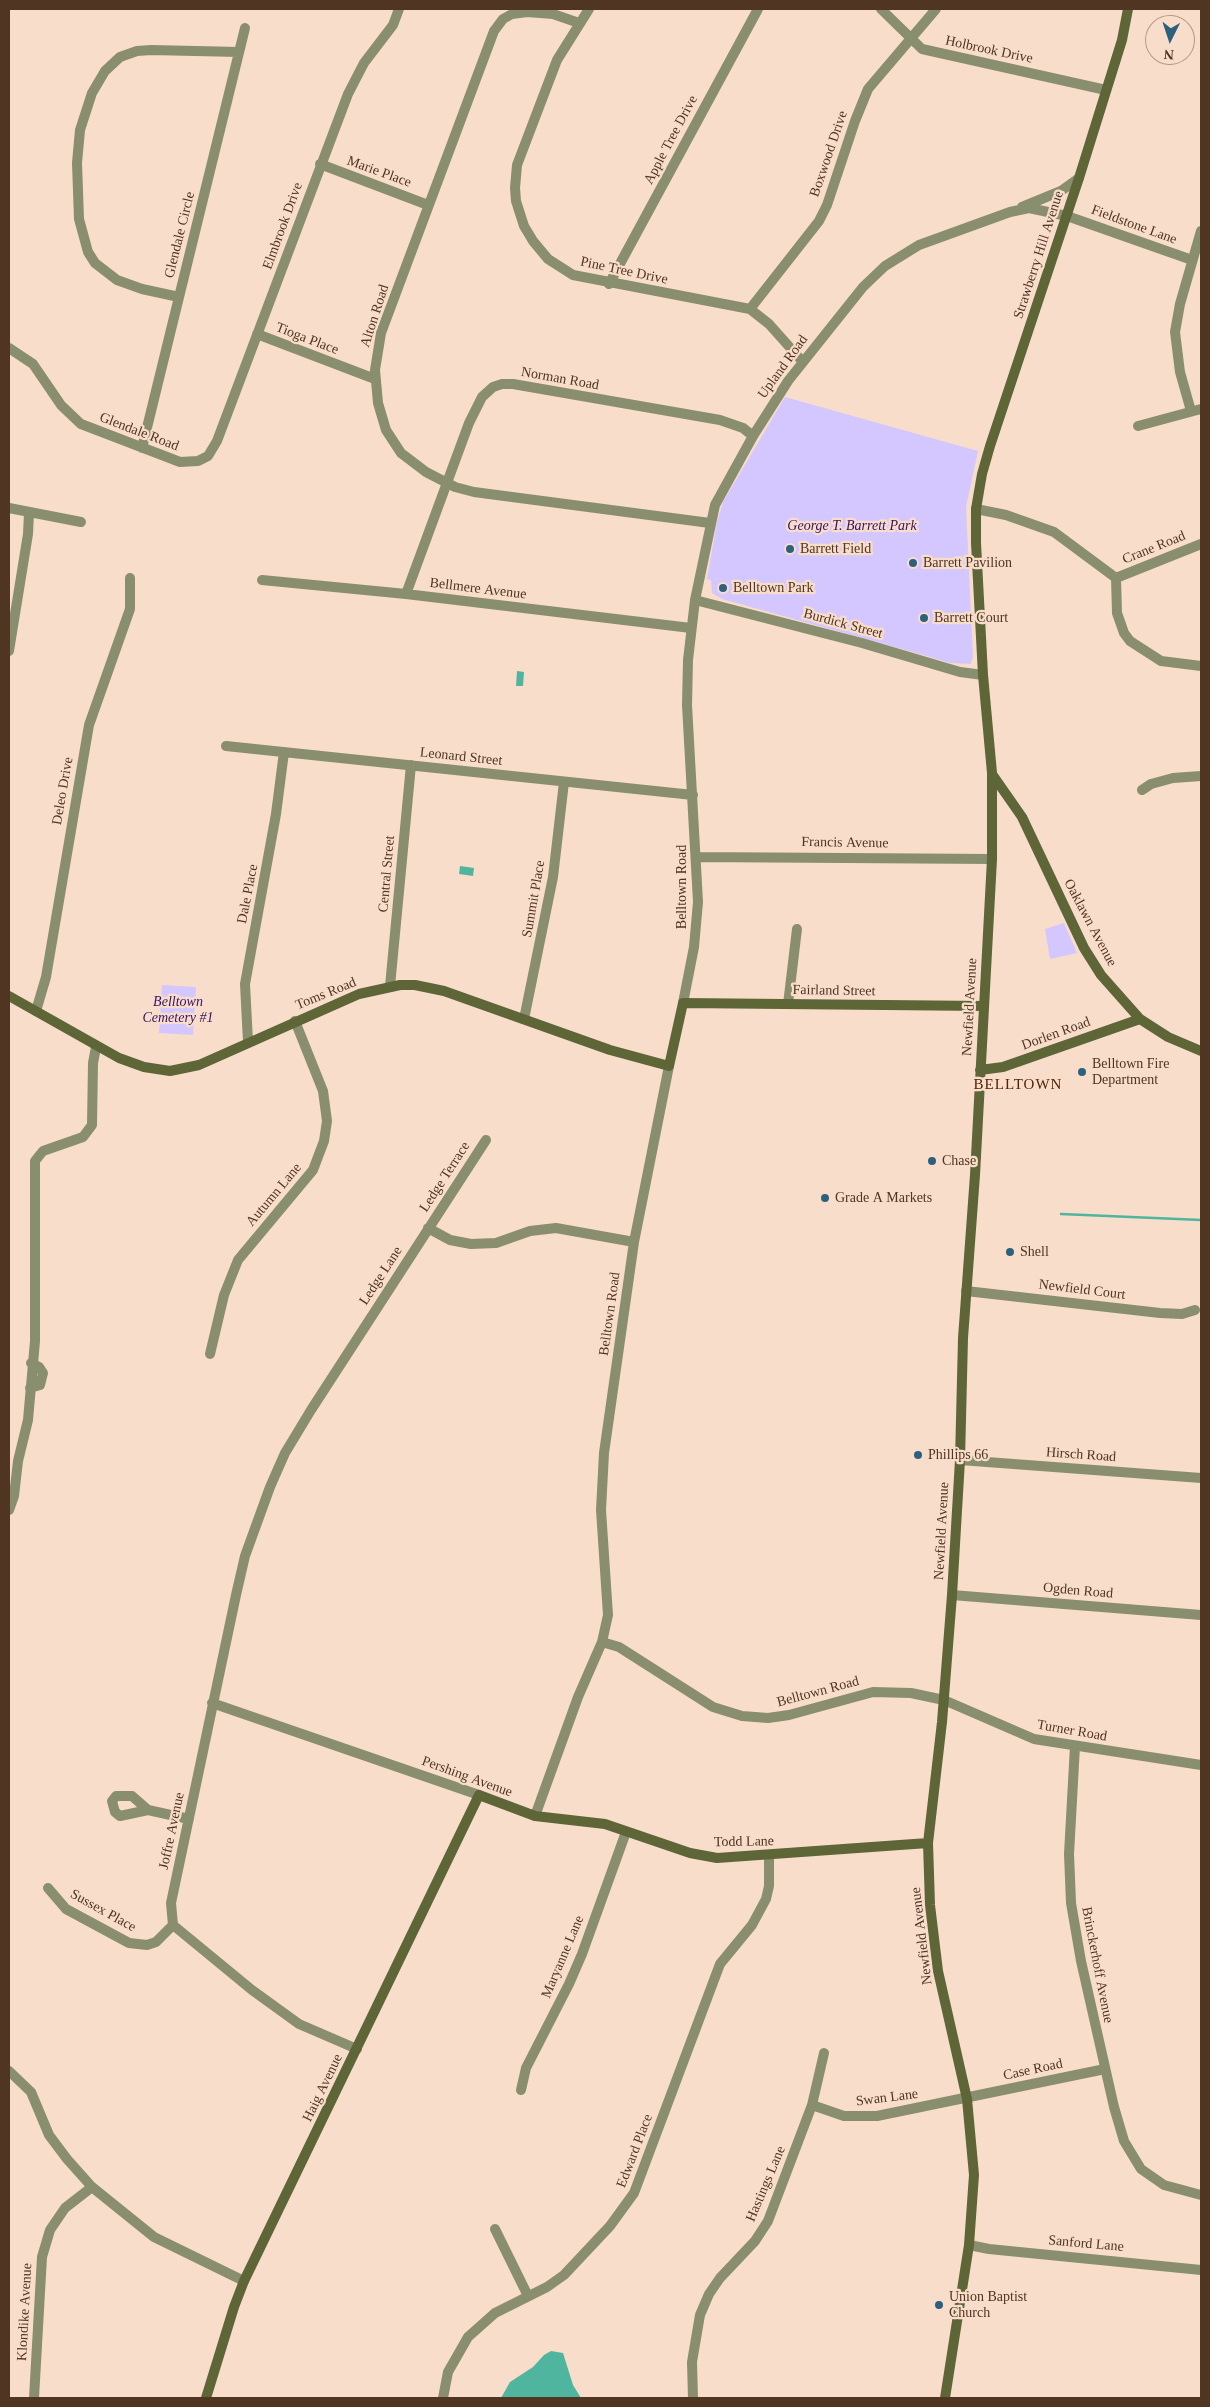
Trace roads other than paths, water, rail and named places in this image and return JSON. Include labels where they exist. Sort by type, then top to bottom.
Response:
[{"type":"street","name":"Elmbrook Drive","points":[[204,459],[217,441],[320,164],[357,75],[393,25],[399,9]]},
{"type":"street","name":"Pine Tree Drive","points":[[589,9],[554,66],[520,154],[515,177],[516,201],[524,226],[548,259],[559,268],[573,275],[609,284],[750,309],[769,324],[802,361]]},
{"type":"street","name":"Apple Tree Drive","points":[[609,284],[758,9]]},
{"type":"street","name":"Holbrook Drive","points":[[881,9],[922,49],[1106,90]]},
{"type":"street","name":"Boxwood Drive","points":[[750,309],[819,221],[827,205],[865,96],[876,79],[936,9]]},
{"type":"street","name":"Strawberry Hill Avenue","points":[[976,509],[982,474],[990,446],[1079,178],[1122,40],[1128,9]]},
{"type":"street","name":"Alton Road","points":[[579,23],[552,14],[527,12],[512,14],[499,24],[494,31],[382,333],[375,360],[375,379],[382,416],[395,445],[426,472],[448,484],[474,492],[710,524]]},
{"type":"street","name":"Glendale Circle","points":[[142,448],[245,28]]},
{"type":"street","points":[[179,297],[135,287],[117,280],[95,263],[88,252],[79,219],[78,162],[81,125],[92,93],[100,79],[120,57],[137,51],[151,50],[240,52]]},
{"type":"street","name":"Marie Place","points":[[320,164],[428,205]]},
{"type":"street","name":"Upland Road","points":[[691,628],[710,524],[719,496],[753,436],[802,361],[863,287],[894,259],[918,245],[1010,212],[1061,191],[1079,178]]},
{"type":"street","name":"Upland Road","points":[[1010,212],[1029,208],[1067,216]]},
{"type":"street","name":"Fieldstone Lane","points":[[1067,216],[1192,260]]},
{"type":"street","points":[[1138,426],[1196,410],[1180,372],[1175,332],[1192,260],[1201,232]]},
{"type":"street","name":"Tioga Place","points":[[257,334],[375,379]]},
{"type":"street","name":"Glendale Road","points":[[9,348],[33,364],[62,405],[81,424],[180,462],[204,459]]},
{"type":"street","name":"Norman Road","points":[[406,594],[470,423],[482,397],[493,387],[502,384],[720,420],[744,428],[753,436]]},
{"type":"street","points":[[9,508],[81,522]]},
{"type":"street","points":[[976,509],[1006,515],[1054,532],[1116,578],[1117,613],[1124,633],[1130,641],[1161,662],[1201,666]]},
{"type":"street","name":"Newfield Avenue","points":[[945,2398],[969,2245],[974,2176],[967,2099],[938,1971],[930,1905],[928,1842],[944,1700],[952,1595],[960,1460],[966,1291],[975,1175],[992,859],[992,773],[983,675],[976,509]]},
{"type":"street","points":[[9,652],[28,534],[29,513]]},
{"type":"street","name":"Crane Road","points":[[1116,578],[1201,544]]},
{"type":"street","name":"Deleo Drive","points":[[36,1012],[46,977],[89,725],[130,609],[130,578]]},
{"type":"street","name":"Bellmere Avenue","points":[[262,580],[406,594],[691,628]]},
{"type":"street","name":"Burdick Street","points":[[695,600],[867,644],[960,672],[983,675]]},
{"type":"street","name":"Belltown Road","points":[[691,628],[687,697],[697,858],[698,919],[634,1242],[602,1474],[601,1510],[608,1615],[602,1642],[619,1647],[712,1707],[742,1716],[758,1718],[789,1715],[873,1692],[911,1694],[944,1700]]},
{"type":"street","name":"Leonard Street","points":[[226,746],[693,795]]},
{"type":"street","name":"Dale Place","points":[[248,1042],[245,984],[274,824],[284,752]]},
{"type":"street","name":"Central Street","points":[[390,986],[411,765]]},
{"type":"street","name":"Oaklawn Avenue","points":[[992,773],[1022,817],[1093,963],[1122,1001],[1140,1019],[1168,1037],[1201,1051]]},
{"type":"street","points":[[1142,790],[1150,784],[1173,778],[1201,776]]},
{"type":"street","name":"Summit Place","points":[[524,1019],[553,877],[564,782]]},
{"type":"street","name":"Francis Avenue","points":[[697,858],[992,859]]},
{"type":"street","points":[[788,1004],[797,928]]},
{"type":"street","name":"Toms Road","points":[[9,996],[96,1046],[144,1067],[170,1071],[199,1065],[359,994],[390,986],[428,987],[610,1050],[669,1066]]},
{"type":"street","name":"Fairland Street","points":[[683,1002],[984,1006]]},
{"type":"street","name":"Dorlen Road","points":[[980,1070],[1004,1067],[1140,1019]]},
{"type":"street","name":"Autumn Lane","points":[[210,1354],[224,1294],[238,1260],[313,1170],[324,1141],[328,1122],[323,1091],[294,1022]]},
{"type":"street","points":[[9,1510],[26,1437],[31,1363],[35,1341],[35,1162],[43,1151],[83,1137],[92,1125],[93,1063],[96,1046]]},
{"type":"street","name":"Ledge Terrace","points":[[428,1228],[486,1140]]},
{"type":"street","points":[[428,1228],[450,1240],[471,1244],[496,1243],[530,1231],[556,1228],[634,1242]]},
{"type":"street","name":"Ledge Lane","points":[[256,1525],[285,1453],[428,1228]]},
{"type":"street","name":"Newfield Court","points":[[966,1291],[1160,1313],[1182,1314],[1196,1310]]},
{"type":"street","name":"Hirsch Road","points":[[960,1460],[1201,1478]]},
{"type":"street","name":"Joffre Avenue","points":[[173,1925],[171,1904],[212,1703],[242,1566],[256,1525]]},
{"type":"street","name":"Ogden Road","points":[[952,1595],[1201,1615]]},
{"type":"street","points":[[535,1816],[578,1697],[602,1642]]},
{"type":"street","name":"Turner Road","points":[[944,1700],[1026,1736],[1075,1746],[1201,1765]]},
{"type":"street","name":"Pershing Avenue","points":[[212,1703],[535,1816]]},
{"type":"street","name":"Brinckerhoff Avenue","points":[[1075,1746],[1069,1854],[1071,1902],[1081,1961],[1105,2069],[1124,2141],[1132,2158],[1151,2177],[1176,2189],[1201,2194]]},
{"type":"street","name":"Haig Avenue","points":[[206,2398],[244,2281],[478,1795]]},
{"type":"street","points":[[148,1810],[189,1819]]},
{"type":"street","name":"Todd Lane","points":[[535,1816],[605,1824],[690,1853],[717,1858],[928,1842]]},
{"type":"street","name":"Maryanne Lane","points":[[521,2090],[526,2068],[569,1984],[582,1954],[626,1832]]},
{"type":"street","name":"Edward Place","points":[[443,2398],[448,2372],[468,2337],[495,2313],[547,2287],[579,2261],[634,2194],[720,1964],[752,1925],[766,1900],[769,1886],[769,1855]]},
{"type":"street","name":"Sussex Place","points":[[48,1888],[66,1909],[129,1943],[147,1945],[156,1942],[173,1925]]},
{"type":"street","points":[[173,1925],[281,2012],[306,2027],[357,2049]]},
{"type":"street","name":"Hastings Lane","points":[[693,2398],[692,2362],[700,2315],[709,2294],[720,2278],[754,2242],[768,2221],[812,2105],[824,2053]]},
{"type":"street","name":"Case Road","points":[[967,2099],[1105,2069]]},
{"type":"street","points":[[9,2071],[31,2092],[49,2135],[92,2187],[154,2237],[244,2281]]},
{"type":"street","name":"Swan Lane","points":[[812,2105],[844,2116],[862,2117],[967,2099]]},
{"type":"street","name":"Klondike Avenue","points":[[34,2398],[42,2257],[50,2230],[65,2208],[92,2187]]},
{"type":"street","points":[[495,2229],[528,2296]]},
{"type":"street","name":"Sanford Lane","points":[[969,2245],[989,2249],[1201,2270]]},
{"type":"water","points":[[517,671],[524,672],[523,686],[516,686]]},
{"type":"water","points":[[460,866],[474,868],[473,876],[459,874]]},
{"type":"water","points":[[551,2351],[563,2353],[573,2385],[581,2398],[501,2398],[510,2382],[533,2367],[544,2355]]},
{"type":"waterway","points":[[1061,1214],[1201,1220]]},
{"type":"place","name":"Barrett Field","points":[[790,549]]},
{"type":"place","name":"Barrett Pavilion","points":[[913,563]]},
{"type":"place","name":"Belltown Park","points":[[723,588]]},
{"type":"place","name":"Barrett Court","points":[[924,618]]},
{"type":"place","name":"Belltown Fire Department","points":[[1082,1072]]},
{"type":"place","name":"Chase","points":[[932,1161]]},
{"type":"place","name":"Grade A Markets","points":[[825,1198]]},
{"type":"place","name":"Shell","points":[[1010,1252]]},
{"type":"place","name":"Phillips 66","points":[[918,1455]]},
{"type":"place","name":"Union Baptist Church","points":[[939,2305]]},
{"type":"district","name":"BELLTOWN","points":[[1018,1085]]},
{"type":"park label","name":"George T. Barrett Park","points":[[852,526]]},
{"type":"park label","name":"Belltown Cemetery #1","points":[[178,1010]]}]
